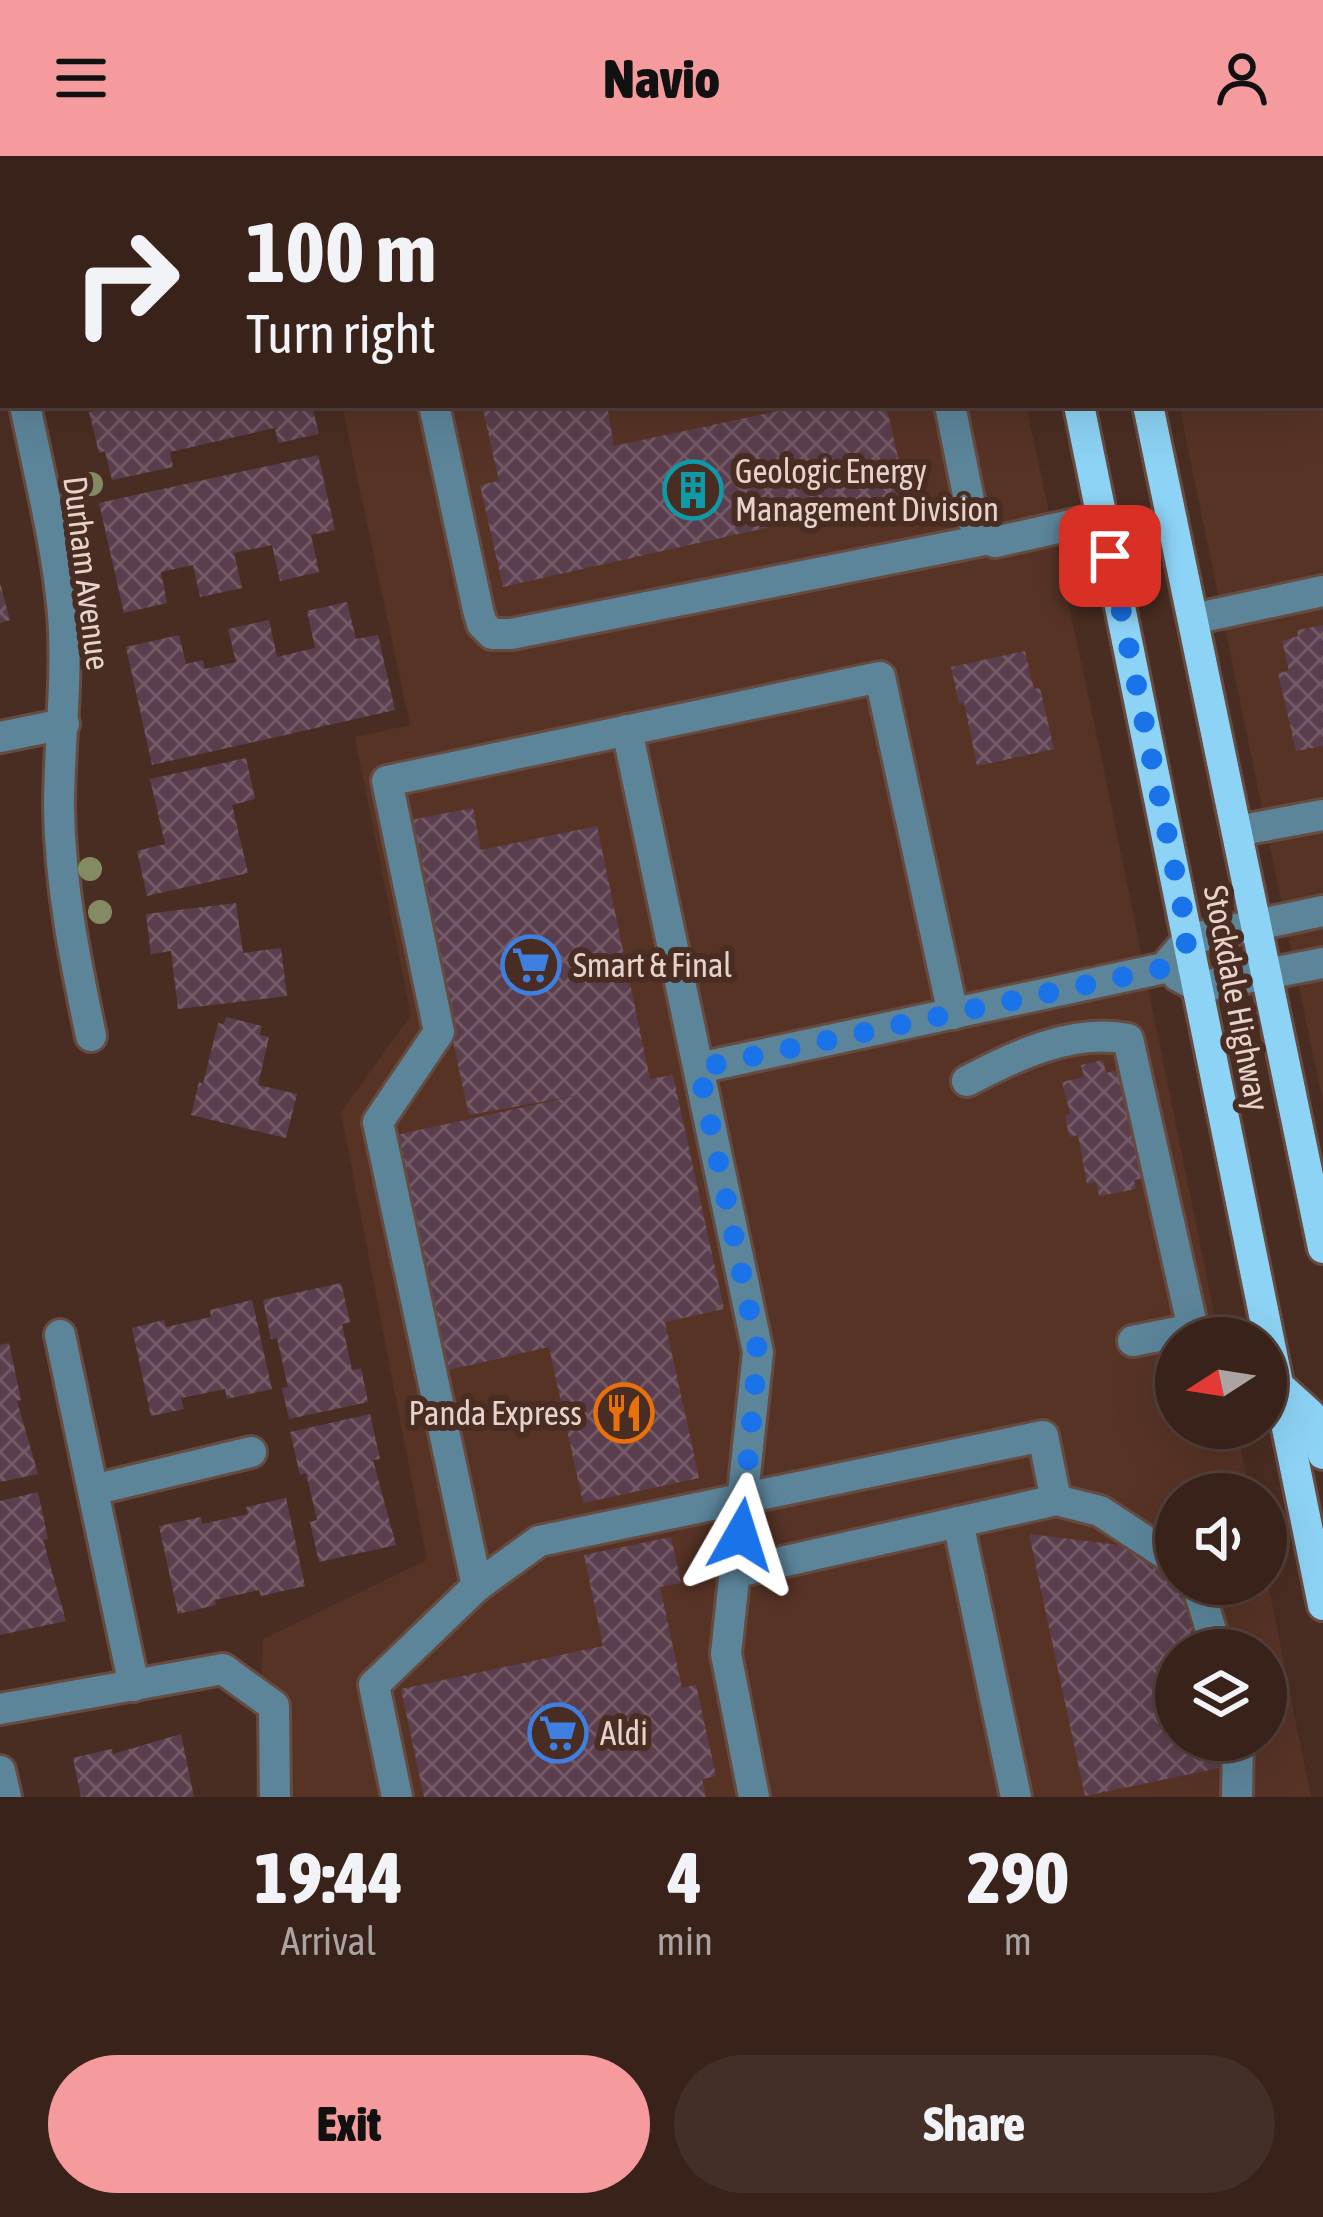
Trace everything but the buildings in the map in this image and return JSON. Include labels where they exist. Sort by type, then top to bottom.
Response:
[{"type":"main road","name":"Stockdale Highway","points":[[1080,408],[1264,1317]]},
{"type":"main road","name":"Stockdale Highway","points":[[1149,408],[1265,975],[1318,1198],[1323,1248]]},
{"type":"main road","points":[[1287,1393],[1310,1414],[1323,1454]]},
{"type":"main road","name":"Stockdale Highway","points":[[1287,1429],[1323,1605]]},
{"type":"street","name":"Durham Avenue","points":[[26,408],[63,615],[62,880],[91,1036]]},
{"type":"street","points":[[435,408],[478,610],[492,634],[676,604],[981,529]]},
{"type":"street","points":[[951,408],[981,529],[995,542],[1102,518]]},
{"type":"street","points":[[1192,619],[1323,591]]},
{"type":"street","points":[[478,1586],[378,1122],[439,1032],[387,781],[880,676],[953,1014]]},
{"type":"street","points":[[0,737],[64,724]]},
{"type":"street","points":[[627,730],[758,1352],[726,1654],[754,1797]]},
{"type":"street","points":[[1237,831],[1323,815]]},
{"type":"street","points":[[699,1068],[1164,968],[1189,940],[1323,911]]},
{"type":"street","points":[[1164,968],[1198,987],[1323,963]]},
{"type":"street","points":[[967,1081],[1018,1054],[1104,1034],[1128,1039],[1192,1329],[1132,1340]]},
{"type":"street","points":[[60,1335],[134,1686]]},
{"type":"street","points":[[397,1797],[374,1685],[478,1586],[538,1541],[1043,1436],[1056,1500]]},
{"type":"street","points":[[93,1490],[250,1452]]},
{"type":"street","points":[[737,1572],[1056,1500],[1100,1511],[1155,1547]]},
{"type":"street","points":[[958,1522],[1016,1797]]},
{"type":"street","points":[[0,1709],[223,1669],[274,1706],[275,1797]]},
{"type":"street","points":[[1237,1797],[1238,1761]]},
{"type":"street","points":[[0,1771],[6,1797]]},
{"type":"shaded area","points":[[343,408],[1027,408],[1215,1317],[1155,1317],[1155,1449],[1241,1449],[1246,1473],[1155,1473],[1155,1605],[1272,1605],[1277,1629],[1155,1629],[1155,1761],[1287,1761],[1287,1678],[1311,1797],[256,1797],[263,1639],[427,1560],[341,1112],[411,1015],[355,737],[410,725]]},
{"type":"shaded area","points":[[1180,408],[1323,408],[1323,1103]]},
{"type":"place","name":"Geologic Energy Management Division","points":[[693,490]]},
{"type":"place","name":"Smart & Final","points":[[531,965]]},
{"type":"place","name":"Panda Express","points":[[624,1413]]},
{"type":"place","name":"Aldi","points":[[558,1733]]},
{"type":"route","points":[[741,1535],[758,1352],[699,1068],[1164,968],[1189,940],[1110,556]]}]
